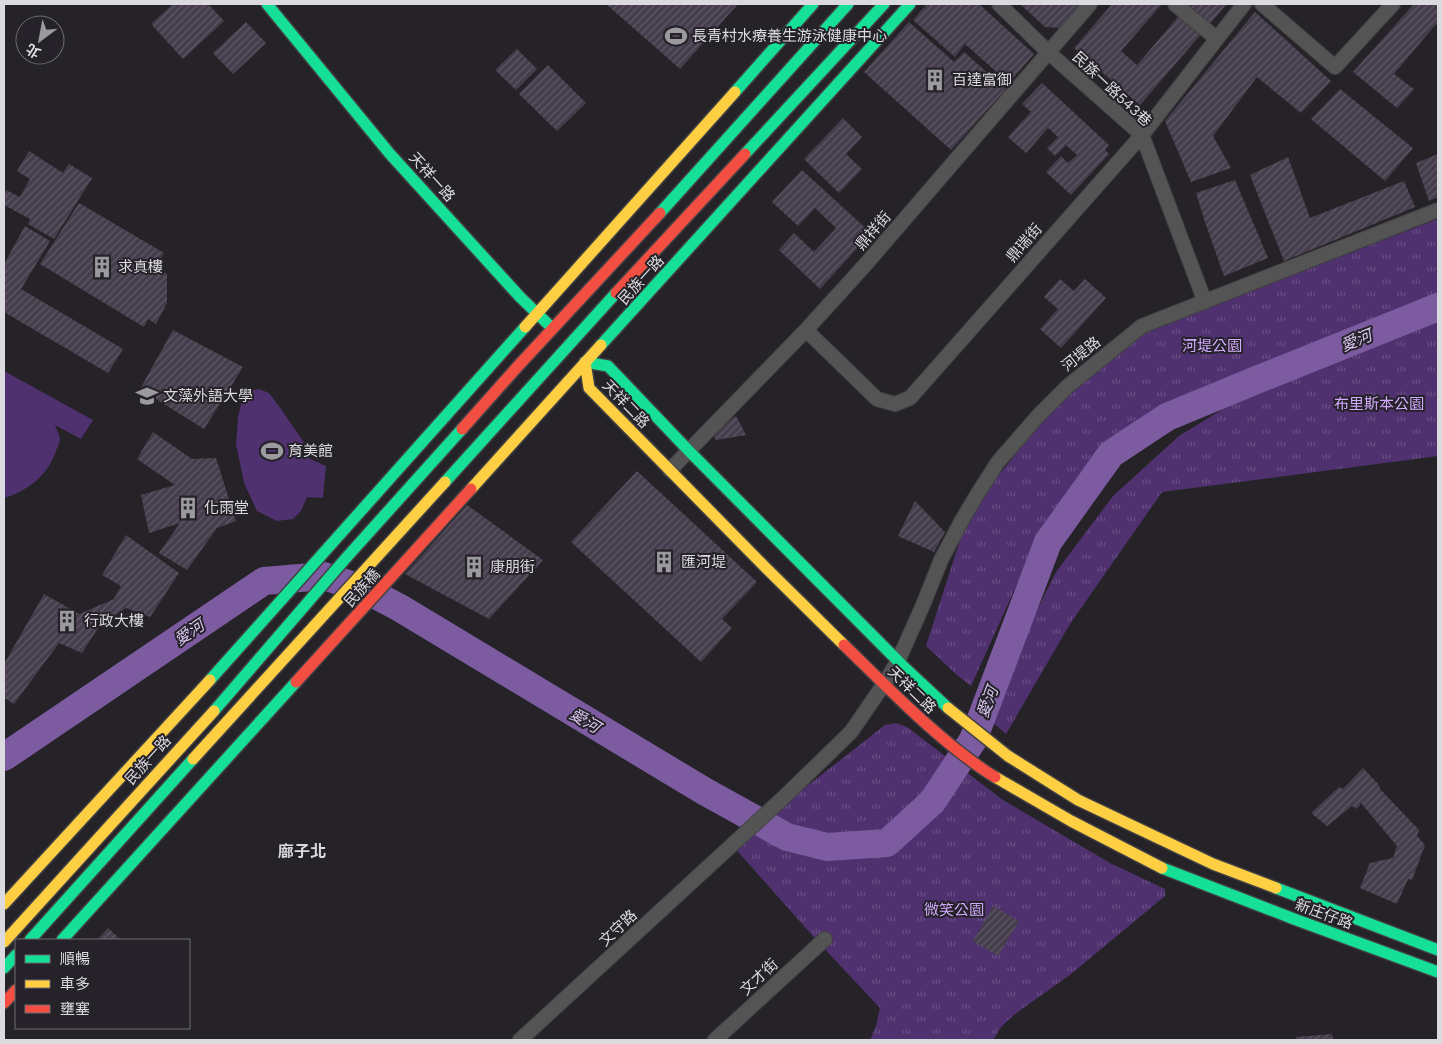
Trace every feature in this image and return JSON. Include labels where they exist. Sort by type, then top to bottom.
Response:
[{"type":"main road","name":"天祥一路","points":[[267,4],[390,154],[520,297],[585,362]]},
{"type":"main road","points":[[537,313],[813,4]]},
{"type":"main road","name":"民族一路","points":[[346,558],[552,328],[677,195],[848,4]]},
{"type":"main road","name":"民族一路","points":[[394,575],[395,555],[568,345],[884,4]]},
{"type":"main road","name":"民族一路","points":[[370,563],[395,555],[585,362],[688,251],[910,4]]},
{"type":"main road","name":"民族一路","points":[[4,904],[179,715],[327,551],[506,351],[537,313]]},
{"type":"main road","name":"天祥二路","points":[[1200,883],[1156,866],[1071,821],[982,769],[937,734],[764,566],[589,388],[585,362],[608,366],[689,451],[898,661],[952,712],[1008,756],[1078,800],[1213,864]]},
{"type":"main road","name":"民族橋","points":[[312,597],[346,558]]},
{"type":"main road","name":"民族橋","points":[[31,939],[370,563]]},
{"type":"main road","name":"民族橋","points":[[63,939],[394,575]]},
{"type":"main road","name":"民族一路","points":[[4,942],[234,689],[312,597]]},
{"type":"main road","name":"新庄仔路","points":[[1213,864],[1438,950]]},
{"type":"main road","name":"新庄仔路","points":[[1200,883],[1294,920],[1438,972]]},
{"type":"main road","points":[[4,968],[15,956]]},
{"type":"main road","points":[[4,1003],[15,991]]},
{"type":"street","name":"民族一路543巷","points":[[999,4],[1048,52],[1142,135],[1205,302]]},
{"type":"street","name":"鼎祥街","points":[[670,470],[806,330],[866,264],[1090,4]]},
{"type":"street","points":[[1175,4],[1217,39]]},
{"type":"street","name":"鼎瑞街","points":[[806,330],[877,399],[895,404],[910,398],[1142,135],[1244,4]]},
{"type":"street","points":[[1262,4],[1334,67],[1393,4]]},
{"type":"street","name":"河堤路","points":[[884,684],[910,637],[946,552],[962,520],[998,462],[1038,416],[1068,386],[1142,326],[1438,210]]},
{"type":"street","name":"文守路","points":[[520,1040],[782,799],[851,732],[884,684]]},
{"type":"street","name":"文才街","points":[[715,1040],[825,939]]},
{"type":"green space","name":"河堤公園","points":[[1438,219],[1438,299],[1164,406],[1131,429],[1086,466],[1049,519],[1023,571],[971,686],[926,646],[961,537],[993,483],[1034,430],[1089,377],[1140,336],[1189,315]]},
{"type":"green space","name":"布里斯本公園","points":[[1438,314],[1438,456],[1162,492],[1070,624],[1006,734],[982,713],[988,709],[1056,572],[1113,496],[1179,436],[1254,390]]},
{"type":"green space","points":[[4,371],[93,420],[81,439],[55,425],[60,441],[48,467],[29,486],[4,498]]},
{"type":"green space","name":"育美館","points":[[259,389],[269,393],[281,409],[303,441],[310,459],[326,466],[323,498],[307,497],[301,511],[293,519],[277,521],[257,511],[244,483],[236,444],[238,417],[244,392]]},
{"type":"green space","name":"微笑公園","points":[[896,723],[907,727],[1003,800],[1110,863],[1165,889],[1165,896],[1071,974],[1015,1014],[1001,1027],[993,1040],[870,1040],[876,1026],[880,1008],[732,845],[885,725]]},
{"type":"building","points":[[173,4],[208,4],[224,21],[183,59],[151,24]]},
{"type":"building","name":"長青村水療養生游泳健康中心","points":[[606,4],[738,4],[680,69]]},
{"type":"building","points":[[927,4],[979,4],[1034,54],[1009,83],[965,44],[955,57],[913,20]]},
{"type":"building","points":[[1020,4],[1082,4],[1060,28],[1045,27]]},
{"type":"building","points":[[1112,4],[1162,4],[1121,51],[1137,65],[1189,4],[1227,4],[1140,105],[1074,48]]},
{"type":"building","points":[[1414,4],[1438,4],[1438,26],[1436,24],[1394,74],[1414,89],[1397,108],[1353,72]]},
{"type":"building","points":[[1255,12],[1331,81],[1301,113],[1257,77],[1213,136],[1231,168],[1191,182],[1165,121]]},
{"type":"building","points":[[246,22],[266,43],[233,74],[213,53]]},
{"type":"building","name":"百達富御","points":[[909,22],[954,62],[964,52],[1006,89],[951,150],[864,72]]},
{"type":"building","points":[[517,49],[537,69],[516,90],[495,70]]},
{"type":"building","points":[[548,65],[586,103],[557,131],[519,94]]},
{"type":"building","points":[[1042,83],[1109,145],[1105,150],[1109,154],[1071,195],[1046,172],[1061,156],[1068,163],[1077,155],[1066,145],[1055,156],[1047,148],[1058,137],[1048,128],[1026,153],[1008,137],[1031,112],[1022,104]]},
{"type":"building","points":[[1340,89],[1413,148],[1385,181],[1311,119]]},
{"type":"building","points":[[843,118],[862,137],[846,154],[862,169],[839,193],[804,159]]},
{"type":"building","points":[[29,151],[63,173],[69,164],[92,178],[54,239],[28,224],[30,219],[4,205],[6,190],[20,197],[30,179],[17,171]]},
{"type":"building","points":[[1438,154],[1438,197],[1429,201],[1416,163]]},
{"type":"building","points":[[1288,157],[1310,218],[1404,181],[1415,207],[1284,261],[1250,175]]},
{"type":"building","points":[[802,170],[871,233],[820,289],[779,250],[794,233],[814,252],[836,228],[815,208],[798,226],[772,202]]},
{"type":"building","points":[[1235,180],[1268,258],[1224,276],[1196,193]]},
{"type":"building","name":"求真樓","points":[[79,203],[164,253],[158,262],[161,265],[159,269],[167,274],[167,303],[156,324],[148,319],[144,327],[40,264]]},
{"type":"building","points":[[25,226],[50,241],[21,289],[123,349],[108,373],[4,312],[4,264]]},
{"type":"building","points":[[1060,279],[1074,291],[1085,279],[1106,298],[1061,348],[1040,329],[1058,309],[1044,297]]},
{"type":"building","points":[[173,330],[243,367],[204,429],[140,389]]},
{"type":"building","points":[[736,416],[746,435],[716,440],[714,437],[717,429]]},
{"type":"building","name":"化雨堂","points":[[153,432],[192,459],[216,458],[236,521],[217,528],[187,570],[159,553],[180,523],[149,533],[141,495],[175,485],[137,459]]},
{"type":"building","name":"匯河堤","points":[[637,471],[757,582],[722,619],[732,628],[701,662],[571,542]]},
{"type":"building","points":[[915,501],[945,532],[934,552],[898,536]]},
{"type":"building","name":"康朋街","points":[[467,505],[543,560],[489,619],[405,574]]},
{"type":"building","name":"行政大樓","points":[[126,535],[179,573],[150,617],[126,608],[100,625],[82,653],[59,643],[14,704],[4,698],[4,664],[44,594],[79,614],[114,599],[121,586],[102,575]]},
{"type":"building","points":[[1363,768],[1419,830],[1417,836],[1425,845],[1412,880],[1408,879],[1397,904],[1360,888],[1370,863],[1393,858],[1397,846],[1361,803],[1357,809],[1352,806],[1327,826],[1311,813],[1339,787],[1343,789]]},
{"type":"building","points":[[993,906],[1019,921],[998,956],[973,941]]},
{"type":"building","points":[[108,928],[120,939],[98,939]]},
{"type":"building","points":[[1332,1034],[1333,1040],[1297,1040],[1296,1037]]},
{"type":"waterway","name":"愛河","points":[[4,757],[264,581],[324,576],[366,590],[400,608],[704,791],[787,837],[827,847],[887,843],[932,802],[973,740],[1048,542],[1111,454],[1167,417],[1438,307]]},
{"type":"traffic: fast","points":[[267,4],[390,154],[520,297],[549,325]]},
{"type":"traffic: fast","points":[[735,92],[813,4]]},
{"type":"traffic: fast","points":[[660,213],[848,4]]},
{"type":"traffic: fast","points":[[745,154],[884,4]]},
{"type":"traffic: fast","points":[[601,345],[910,4]]},
{"type":"traffic: fast","points":[[445,482],[616,293]]},
{"type":"traffic: fast","points":[[210,680],[525,327]]},
{"type":"traffic: fast","points":[[585,362],[608,366],[689,451],[903,666],[948,708]]},
{"type":"traffic: fast","points":[[214,711],[346,558],[462,429]]},
{"type":"traffic: fast","points":[[63,939],[296,682]]},
{"type":"traffic: fast","points":[[31,939],[193,759]]},
{"type":"traffic: fast","points":[[1162,868],[1438,972]]},
{"type":"traffic: fast","points":[[1276,888],[1438,950]]},
{"type":"traffic: fast","points":[[4,968],[15,956]]},
{"type":"traffic: slow","points":[[525,327],[735,92]]},
{"type":"traffic: slow","points":[[471,489],[601,345]]},
{"type":"traffic: slow","points":[[585,362],[589,388],[844,645]]},
{"type":"traffic: slow","points":[[193,759],[445,482]]},
{"type":"traffic: slow","points":[[4,904],[210,680]]},
{"type":"traffic: slow","points":[[948,708],[1008,756],[1078,800],[1213,864],[1276,888]]},
{"type":"traffic: slow","points":[[4,942],[214,711]]},
{"type":"traffic: slow","points":[[995,777],[1071,821],[1162,868]]},
{"type":"traffic: jam","points":[[616,293],[745,154]]},
{"type":"traffic: jam","points":[[462,429],[660,213]]},
{"type":"traffic: jam","points":[[296,682],[471,489]]},
{"type":"traffic: jam","points":[[844,645],[928,725],[957,750],[995,777]]},
{"type":"traffic: jam","points":[[4,1003],[15,991]]},
{"type":"place","name":"長青村水療養生游泳健康中心","points":[[676,36]]},
{"type":"place","name":"百達富御","points":[[935,80]]},
{"type":"place","name":"求真樓","points":[[102,267]]},
{"type":"place","name":"文藻外語大學","points":[[147,396]]},
{"type":"place","name":"育美館","points":[[272,451]]},
{"type":"place","name":"化雨堂","points":[[188,508]]},
{"type":"place","name":"匯河堤","points":[[664,562]]},
{"type":"place","name":"康朋街","points":[[474,567]]},
{"type":"place","name":"行政大樓","points":[[67,621]]},
{"type":"district","name":"廍子北","points":[[302,851]]}]
